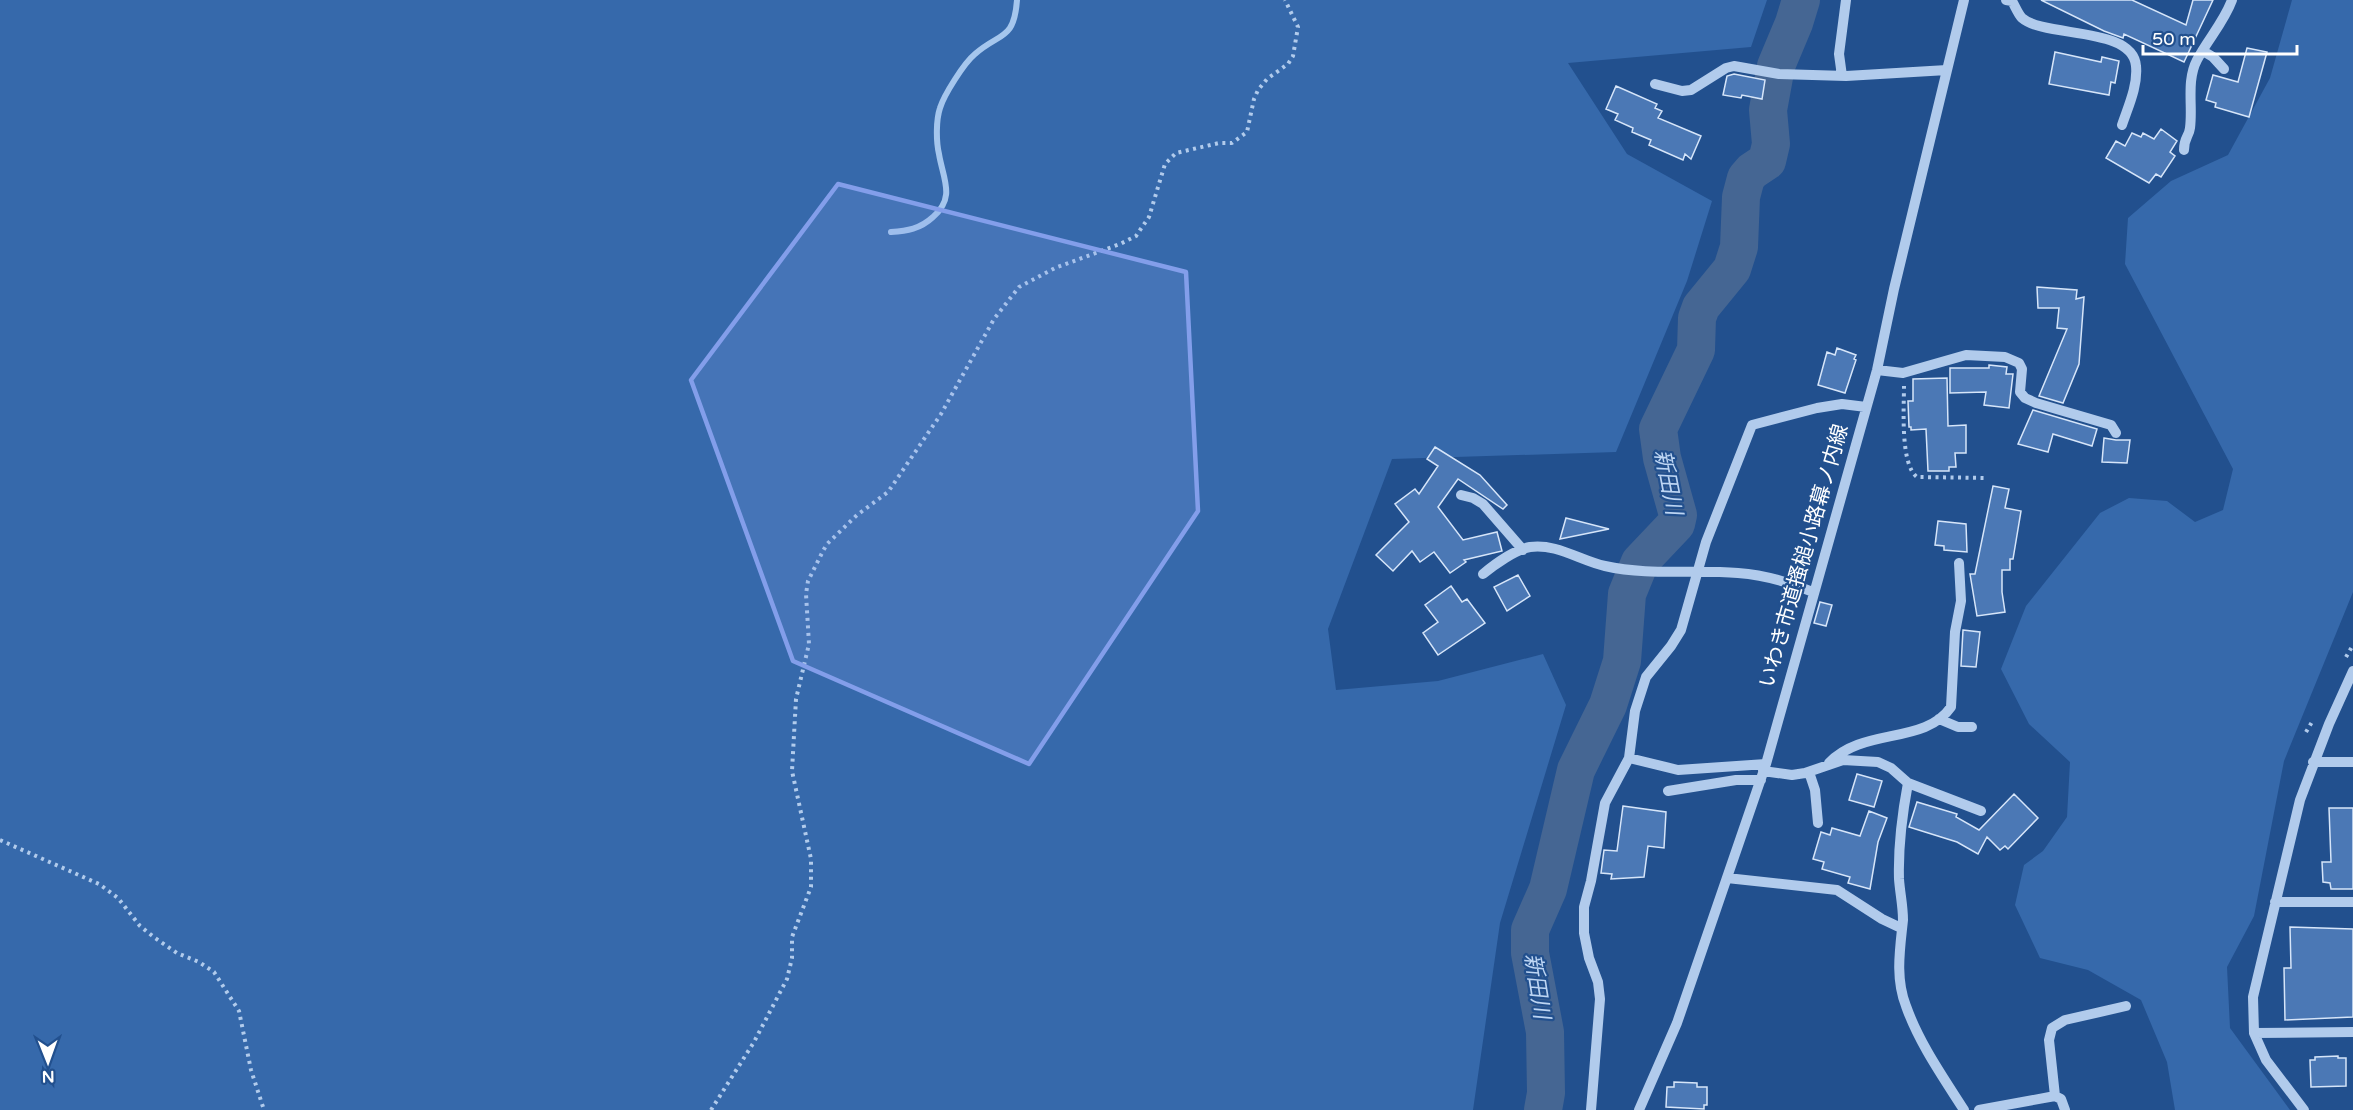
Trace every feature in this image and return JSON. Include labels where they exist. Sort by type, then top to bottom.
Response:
[{"type":"street","points":[[1842,76],[1839,54],[1846,0]]},
{"type":"street","name":"いわき市道搔槌小路幕ノ内線","points":[[1639,1110],[1677,1023],[1763,772],[1877,370],[1894,289],[1964,0]]},
{"type":"street","points":[[2011,0],[2022,18],[2037,24],[2114,41],[2127,48],[2135,60],[2136,68],[2135,83],[2122,125]]},
{"type":"street","points":[[2184,150],[2184,140],[2190,132],[2191,76],[2196,61],[2227,13],[2232,0]]},
{"type":"street","points":[[2203,51],[2213,57],[2224,69]]},
{"type":"street","points":[[1655,84],[1682,91],[1691,90],[1726,68],[1734,66],[1779,74],[1842,76],[1947,70]]},
{"type":"street","points":[[1877,370],[1903,373],[1966,355],[2005,357],[2019,363],[2022,369],[2020,393],[2025,398],[2036,404],[2111,425],[2116,433]]},
{"type":"street","points":[[1591,1110],[1600,999],[1598,982],[1589,958],[1584,933],[1584,907],[1605,803],[1629,758],[1635,711],[1646,677],[1681,630],[1706,542],[1752,425],[1817,408],[1842,405],[1866,408]]},
{"type":"street","points":[[1461,495],[1483,504],[1523,550]]},
{"type":"street","points":[[1483,574],[1497,562],[1528,547],[1548,547],[1605,566],[1627,570],[1750,575],[1785,581],[1814,592]]},
{"type":"street","points":[[1829,764],[1838,754],[1861,742],[1923,728],[1939,719],[1951,707],[1955,632],[1960,602],[1959,563]]},
{"type":"street","points":[[2304,1110],[2266,1060],[2254,1033],[2253,998],[2300,800],[2313,762],[2353,671]]},
{"type":"street","points":[[1939,719],[1958,727],[1972,727]]},
{"type":"street","points":[[1629,758],[1678,770],[1792,775],[1809,772],[1829,764],[1858,760],[1878,762],[1891,768],[1908,783],[1981,811]]},
{"type":"street","points":[[2313,762],[2353,762]]},
{"type":"street","points":[[1668,791],[1736,780],[1763,772]]},
{"type":"street","points":[[1809,772],[1815,790],[1818,823]]},
{"type":"street","points":[[1908,783],[1899,832],[1899,880],[1902,902],[1900,983],[1906,1006],[1933,1060],[1964,1110]]},
{"type":"street","points":[[1727,878],[1837,890],[1882,919],[1901,928]]},
{"type":"street","points":[[2275,902],[2353,902]]},
{"type":"street","points":[[2055,1096],[2049,1040],[2052,1028],[2065,1020],[2126,1006]]},
{"type":"street","points":[[2254,1033],[2353,1032]]},
{"type":"street","points":[[1979,1110],[2055,1096],[2061,1099],[2065,1110]]},
{"type":"path","points":[[711,1110],[754,1042],[787,979],[792,958],[792,938],[811,887],[812,859],[792,771],[796,699],[809,644],[806,594],[813,570],[827,544],[858,515],[888,492],[941,414],[994,320],[1019,287],[1055,268],[1137,236],[1149,217],[1165,164],[1176,153],[1232,142],[1247,132],[1258,90],[1267,79],[1288,64],[1293,56],[1298,27],[1285,0]]},
{"type":"path","points":[[1903,373],[1906,460],[1911,472],[1917,477],[1988,477]]},
{"type":"path","points":[[0,840],[99,884],[118,898],[140,926],[155,938],[177,953],[199,962],[214,972],[240,1011],[252,1070],[264,1110]]},
{"type":"highlighted area","points":[[838,184],[1186,272],[1198,511],[1029,764],[793,661],[691,380]]},
{"type":"shaded area","points":[[0,0],[1767,0],[1751,47],[1568,63],[1627,154],[1712,201],[1687,281],[1616,452],[1392,459],[1328,629],[1336,690],[1438,681],[1543,654],[1566,705],[1500,923],[1473,1110],[0,1110]]},
{"type":"shaded area","points":[[2292,0],[2353,0],[2353,592],[2284,761],[2254,916],[2227,967],[2230,1028],[2290,1110],[2175,1110],[2167,1062],[2141,1000],[2088,970],[2040,958],[2015,905],[2024,865],[2043,851],[2067,817],[2070,762],[2029,724],[2001,669],[2026,606],[2100,513],[2129,498],[2167,501],[2195,522],[2223,510],[2233,469],[2125,264],[2128,218],[2171,181],[2228,155],[2270,78]]},
{"type":"building","points":[[2041,0],[2132,0],[2186,25],[2193,0],[2213,0],[2184,62],[2124,34],[2123,38],[2104,31]]},
{"type":"building","points":[[2247,48],[2267,52],[2249,117],[2215,107],[2216,103],[2206,100],[2213,75],[2238,82]]},
{"type":"building","points":[[2055,52],[2101,62],[2102,57],[2119,61],[2115,83],[2111,82],[2109,95],[2049,84]]},
{"type":"building","points":[[1734,74],[1765,80],[1762,99],[1742,95],[1741,98],[1723,95],[1727,76]]},
{"type":"building","points":[[1616,86],[1657,104],[1655,108],[1662,111],[1658,118],[1701,136],[1691,159],[1685,154],[1683,160],[1649,145],[1651,140],[1632,132],[1633,128],[1615,120],[1618,114],[1606,109]]},
{"type":"building","points":[[2161,129],[2177,141],[2170,152],[2175,156],[2161,177],[2156,174],[2149,183],[2106,158],[2116,141],[2125,146],[2132,133],[2141,137],[2143,133],[2154,139]]},
{"type":"building","points":[[2037,287],[2077,290],[2076,299],[2084,297],[2079,364],[2063,403],[2039,396],[2067,329],[2057,328],[2059,308],[2038,308]]},
{"type":"building","points":[[1837,348],[1856,355],[1845,393],[1818,385],[1827,352],[1835,355]]},
{"type":"building","points":[[1989,365],[2007,367],[2006,374],[2013,374],[2009,408],[1984,405],[1986,392],[1950,393],[1950,368],[1989,368]]},
{"type":"building","points":[[1947,378],[1948,426],[1966,425],[1966,453],[1955,453],[1956,467],[1949,467],[1949,471],[1928,471],[1926,429],[1911,430],[1909,427],[1908,401],[1913,401],[1913,379]]},
{"type":"building","points":[[2033,410],[2097,429],[2092,446],[2053,434],[2048,452],[2018,444]]},
{"type":"building","points":[[2104,438],[2130,440],[2127,463],[2102,462]]},
{"type":"building","points":[[1435,447],[1480,475],[1507,505],[1503,509],[1458,479],[1438,507],[1463,540],[1497,532],[1502,551],[1464,560],[1466,562],[1450,573],[1434,552],[1420,562],[1412,551],[1393,571],[1376,555],[1409,522],[1395,504],[1415,489],[1419,494],[1438,466],[1427,459]]},
{"type":"building","points":[[1993,486],[2009,489],[2005,508],[2021,511],[2013,559],[2010,559],[2010,570],[2002,570],[2005,612],[1977,616],[1970,574],[1975,574]]},
{"type":"building","points":[[1566,518],[1609,529],[1560,539]]},
{"type":"building","points":[[1938,521],[1966,524],[1967,552],[1944,550],[1944,546],[1935,545]]},
{"type":"building","points":[[1518,575],[1530,596],[1507,611],[1494,587]]},
{"type":"building","points":[[1451,586],[1462,602],[1467,599],[1485,623],[1438,655],[1423,633],[1438,622],[1425,605]]},
{"type":"building","points":[[1820,602],[1832,605],[1826,626],[1814,623]]},
{"type":"building","points":[[1963,630],[1980,632],[1976,667],[1961,666]]},
{"type":"building","points":[[1857,774],[1882,781],[1874,807],[1849,800]]},
{"type":"building","points":[[2014,794],[2038,818],[2008,849],[2005,846],[2000,850],[1987,837],[1978,854],[1957,842],[1909,827],[1917,802],[1957,814],[1956,817],[1979,830]]},
{"type":"building","points":[[1623,806],[1666,812],[1664,848],[1648,846],[1644,877],[1611,879],[1612,874],[1601,873],[1604,850],[1617,851]]},
{"type":"building","points":[[2329,808],[2353,808],[2353,889],[2331,889],[2330,883],[2323,882],[2322,862],[2331,862]]},
{"type":"building","points":[[1869,811],[1887,818],[1878,842],[1870,889],[1848,883],[1850,877],[1822,869],[1824,862],[1813,859],[1821,832],[1830,835],[1832,828],[1860,836]]},
{"type":"building","points":[[2290,927],[2353,929],[2353,1017],[2285,1020],[2284,968],[2291,968]]},
{"type":"building","points":[[2338,1056],[2338,1058],[2346,1058],[2346,1086],[2311,1087],[2310,1060],[2315,1060],[2315,1057]]},
{"type":"building","points":[[1674,1082],[1697,1083],[1697,1087],[1707,1087],[1707,1105],[1704,1105],[1704,1109],[1666,1107],[1667,1087],[1674,1087]]},
{"type":"waterway","points":[[891,232],[918,227],[940,210],[946,195],[937,137],[940,108],[965,64],[1009,29],[1013,23],[1017,0]]},
{"type":"waterway","name":"新田川","points":[[1543,1110],[1546,1093],[1545,1032],[1530,953],[1530,930],[1548,889],[1576,770],[1608,705],[1622,661],[1627,594],[1640,562],[1676,524],[1678,515],[1662,458],[1658,429],[1696,350],[1697,318],[1701,307],[1732,269],[1739,247],[1741,197],[1746,178],[1767,161],[1771,144],[1768,110],[1776,66],[1801,0]]}]
